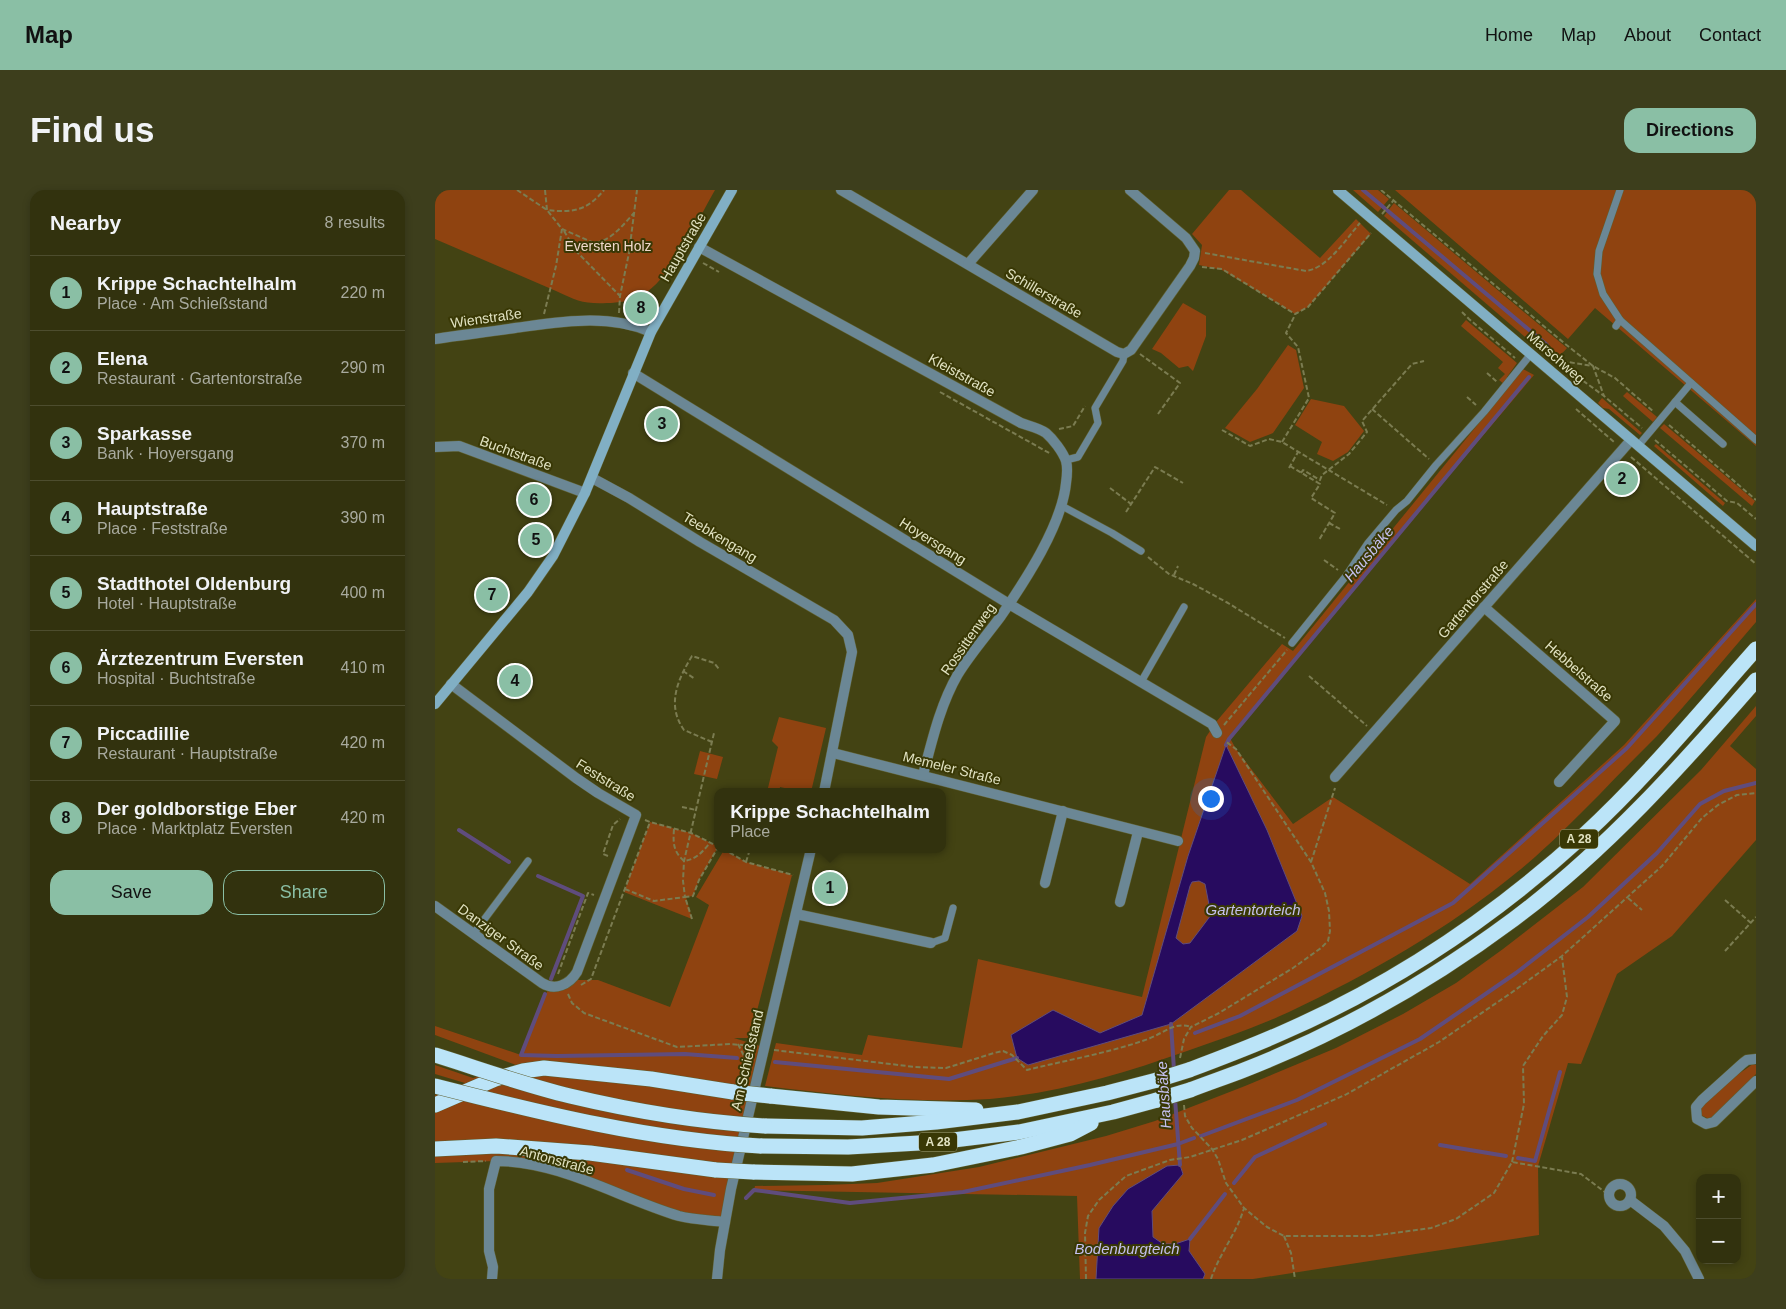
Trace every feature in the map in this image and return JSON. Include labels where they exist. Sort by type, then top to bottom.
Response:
[{"type":"highway","name":"A 28","points":[[435,1055],[568,1095],[623,1108],[733,1124],[765,1126],[862,1128],[937,1122],[1018,1112],[1098,1096],[1157,1080],[1189,1070],[1285,1032],[1337,1006],[1422,958],[1501,905],[1584,835],[1610,810],[1756,649]]},
{"type":"highway","name":"A 28","points":[[435,1086],[514,1106],[615,1127],[719,1144],[847,1147],[937,1142],[1019,1132],[1113,1112],[1191,1090],[1253,1066],[1339,1027],[1428,978],[1515,918],[1557,884],[1624,823],[1703,740],[1756,680]]},
{"type":"highway","points":[[435,1105],[495,1079],[523,1071],[544,1068],[651,1079],[733,1092],[879,1107],[1018,1112]]},
{"type":"highway","points":[[435,1149],[496,1146],[571,1152],[716,1170],[852,1174],[933,1165],[1021,1147],[1070,1134],[1113,1112]]},
{"type":"street","name":"Hauptstraße","points":[[435,704],[545,569],[585,494],[651,332],[732,190]]},
{"type":"street","name":"Schillerstraße","points":[[841,190],[1117,352],[1128,352]]},
{"type":"street","points":[[968,264],[1033,190]]},
{"type":"street","points":[[1128,352],[1190,266],[1195,251],[1186,238],[1130,190]]},
{"type":"street","name":"Marschweg","points":[[1338,190],[1756,546]]},
{"type":"street","name":"Kleiststraße","points":[[699,247],[1021,423],[1045,433],[1066,460]]},
{"type":"street","name":"Wienstraße","points":[[435,339],[576,321],[619,322],[651,332]]},
{"type":"street","name":"Hoyersgang","points":[[633,373],[1009,604],[1213,724],[1220,736]]},
{"type":"street","name":"Gartentorstraße","points":[[1335,777],[1484,607],[1634,443]]},
{"type":"street","name":"Buchtstraße","points":[[435,447],[459,446],[585,494]]},
{"type":"street","points":[[1009,604],[1047,542],[1062,506],[1067,470],[1066,460]]},
{"type":"street","name":"Teebkengang","points":[[592,478],[834,620],[848,635],[852,652],[833,753]]},
{"type":"street","name":"Rossittenweg","points":[[923,775],[941,710],[949,692],[975,647],[1009,604]]},
{"type":"street","name":"Hebbelstraße","points":[[1484,607],[1615,721],[1559,782]]},
{"type":"street","name":"Feststraße","points":[[451,684],[584,783],[633,813],[567,981]]},
{"type":"street","points":[[825,788],[833,753]]},
{"type":"street","name":"Memeler Straße","points":[[833,753],[1178,841]]},
{"type":"street","points":[[1045,883],[1063,811]]},
{"type":"street","points":[[1120,902],[1138,832]]},
{"type":"street","name":"Am Schießstand","points":[[717,1279],[731,1189],[810,853]]},
{"type":"street","name":"Danziger Straße","points":[[435,906],[541,983],[549,987],[567,981]]},
{"type":"street","points":[[796,914],[931,944]]},
{"type":"street","points":[[1756,1059],[1747,1060],[1743,1063],[1702,1100],[1696,1107],[1697,1119],[1706,1124],[1714,1122],[1756,1081]]},
{"type":"street","name":"Antonstraße","points":[[492,1279],[493,1267],[489,1251],[489,1188],[496,1161],[515,1161],[533,1165],[587,1181],[681,1216],[725,1222]]},
{"type":"street","points":[[1622,1184],[1630,1190],[1630,1200],[1625,1205],[1617,1205],[1612,1202],[1610,1196],[1613,1187],[1622,1184]]},
{"type":"street","points":[[1630,1200],[1664,1226],[1685,1251],[1699,1279]]},
{"type":"lane","points":[[1620,190],[1599,251],[1597,274],[1603,294],[1618,323],[1756,440]]},
{"type":"lane","points":[[1066,460],[1078,456],[1098,423],[1095,408],[1128,352]]},
{"type":"lane","points":[[1292,643],[1396,510],[1407,501],[1531,354]]},
{"type":"lane","points":[[1634,443],[1647,434],[1691,383]]},
{"type":"lane","points":[[1675,402],[1723,444]]},
{"type":"lane","points":[[1062,506],[1141,551]]},
{"type":"lane","points":[[1141,682],[1185,607]]},
{"type":"lane","points":[[474,933],[528,861]]},
{"type":"lane","points":[[931,944],[945,938],[953,908]]},
{"type":"path","points":[[517,190],[547,210],[576,251],[595,273],[620,296]]},
{"type":"path","points":[[545,190],[547,210]]},
{"type":"path","points":[[547,210],[566,212],[580,209],[592,202],[604,190]]},
{"type":"path","points":[[619,322],[620,296],[629,253],[637,190]]},
{"type":"path","points":[[1381,190],[1392,202],[1593,366],[1615,378],[1756,500]]},
{"type":"path","points":[[1381,215],[1392,202]]},
{"type":"path","points":[[562,229],[588,242],[599,242],[611,236],[633,213]]},
{"type":"path","points":[[1195,251],[1306,271],[1315,270],[1324,264],[1361,222]]},
{"type":"path","points":[[542,324],[556,266],[562,229]]},
{"type":"path","points":[[1282,442],[1309,398],[1298,347],[1286,333],[1295,314],[1308,307],[1373,232]]},
{"type":"path","points":[[1190,266],[1222,270],[1295,314]]},
{"type":"path","points":[[1128,352],[1143,356],[1180,383],[1158,414]]},
{"type":"path","points":[[1561,365],[1553,360],[1593,366]]},
{"type":"path","points":[[1301,473],[1303,470],[1320,480],[1323,475],[1349,454],[1367,432],[1362,421],[1412,364],[1424,361]]},
{"type":"path","points":[[1593,366],[1604,396]]},
{"type":"path","points":[[1568,370],[1604,396],[1727,502],[1737,503],[1756,519]]},
{"type":"path","points":[[1467,397],[1484,412]]},
{"type":"path","points":[[1045,433],[1073,426],[1088,401]]},
{"type":"path","points":[[1372,409],[1436,465]]},
{"type":"path","points":[[1222,430],[1249,446],[1269,439],[1282,442],[1396,510]]},
{"type":"path","points":[[1298,452],[1290,467],[1320,484],[1311,498],[1335,513],[1319,540]]},
{"type":"path","points":[[1126,512],[1155,467],[1183,483]]},
{"type":"path","points":[[1110,488],[1131,504]]},
{"type":"path","points":[[1329,523],[1340,529]]},
{"type":"path","points":[[596,896],[587,893],[567,981],[572,1003],[585,1013],[677,1048],[738,1044],[764,1046],[779,1052],[915,1067],[946,1068],[1003,1051],[1011,1055],[1027,1070],[1103,1052],[1149,1038],[1174,1026],[1183,1024],[1191,1027],[1219,1013],[1293,968],[1321,948],[1327,941],[1331,931],[1325,893],[1311,862],[1236,749],[1220,736],[1292,643],[1221,599],[1173,576],[1141,551]]},
{"type":"path","points":[[1324,560],[1334,567]]},
{"type":"path","points":[[1173,576],[1178,566]]},
{"type":"path","points":[[712,742],[683,730],[676,715],[674,702],[683,671],[692,656],[714,663],[719,669]]},
{"type":"path","points":[[683,671],[695,678]]},
{"type":"path","points":[[1309,676],[1374,732]]},
{"type":"path","points":[[692,919],[685,897],[683,881],[684,861],[714,733]]},
{"type":"path","points":[[1311,862],[1335,788],[1335,777]]},
{"type":"path","points":[[1086,1279],[1085,1233],[1088,1216],[1099,1200],[1126,1176],[1170,1160],[1189,1157],[1243,1140],[1345,1095],[1439,1042],[1562,956],[1662,866],[1702,818],[1718,804],[1737,795],[1756,793]]},
{"type":"path","points":[[682,807],[696,810]]},
{"type":"path","points":[[611,856],[603,854],[613,825],[633,813],[650,822],[691,833],[714,846]]},
{"type":"path","points":[[567,981],[578,986],[591,979],[650,822]]},
{"type":"path","points":[[674,829],[673,845],[678,855],[684,861]]},
{"type":"path","points":[[684,861],[693,860],[710,843]]},
{"type":"path","points":[[625,889],[654,901],[693,896],[699,880],[714,853]]},
{"type":"path","points":[[730,853],[746,862],[804,878]]},
{"type":"path","points":[[746,862],[749,853]]},
{"type":"path","points":[[1628,898],[1642,910]]},
{"type":"path","points":[[1725,900],[1751,923]]},
{"type":"path","points":[[1725,951],[1756,917]]},
{"type":"path","points":[[1212,1150],[1218,1159],[1226,1183],[1245,1208],[1267,1227],[1284,1236],[1371,1236],[1431,1228],[1456,1219],[1494,1193],[1512,1162],[1524,1104],[1523,1066],[1543,1036],[1562,1015],[1567,997],[1562,956]]},
{"type":"path","points":[[738,1044],[745,1058]]},
{"type":"path","points":[[1512,1162],[1581,1174],[1610,1196]]},
{"type":"path","points":[[1211,1279],[1223,1251],[1240,1223],[1245,1208]]},
{"type":"path","points":[[1284,1236],[1291,1254],[1295,1279]]},
{"type":"green space","name":"Eversten Holz","points":[[435,190],[715,190],[683,248],[652,288],[633,299],[599,303],[581,301],[570,297],[435,239]]},
{"type":"green space","points":[[1229,190],[1241,190],[1320,258],[1356,219],[1371,234],[1308,307],[1295,314],[1222,270],[1199,265],[1202,245],[1192,234]]},
{"type":"green space","points":[[1353,190],[1378,190],[1389,199],[1378,212]]},
{"type":"green space","points":[[1395,190],[1756,190],[1756,446],[1595,308],[1568,339]]},
{"type":"green space","points":[[1394,203],[1567,348],[1558,356],[1546,355],[1384,216]]},
{"type":"green space","points":[[1183,303],[1206,316],[1206,336],[1193,371],[1188,366],[1179,368],[1161,353],[1152,349]]},
{"type":"green space","points":[[1466,320],[1517,363],[1504,384],[1499,380],[1505,374],[1498,368],[1503,362],[1461,326]]},
{"type":"green space","points":[[1288,345],[1296,350],[1304,388],[1273,433],[1250,442],[1225,428],[1257,389]]},
{"type":"green space","points":[[1523,369],[1534,375],[1231,734],[1231,740],[1293,824],[1333,797],[1470,884],[1624,745],[1756,599],[1756,622],[1657,736],[1549,845],[1463,913],[1407,949],[1349,982],[1264,1023],[1139,1067],[1066,1087],[990,1099],[906,1099],[765,1086],[776,1043],[862,1055],[868,1035],[962,1048],[978,959],[1142,997],[1206,737],[1216,722],[1282,644],[1293,651]]},
{"type":"green space","points":[[1627,392],[1657,417],[1653,422],[1623,396]]},
{"type":"green space","points":[[1602,398],[1642,433],[1640,435],[1609,409],[1603,408],[1598,403]]},
{"type":"green space","points":[[1311,399],[1344,406],[1364,431],[1348,452],[1333,461],[1317,454],[1322,442],[1295,425]]},
{"type":"green space","points":[[1664,424],[1755,501],[1752,506],[1660,428]]},
{"type":"green space","points":[[1656,444],[1725,503],[1723,506],[1654,446]]},
{"type":"green space","points":[[1756,706],[1756,716],[1730,746],[1756,769],[1756,840],[1672,936],[1617,974],[1581,1064],[1568,1063],[1538,1166],[1539,1235],[1253,1279],[1080,1279],[1077,1196],[754,1190],[755,1186],[877,1183],[979,1167],[1106,1136],[1155,1121],[1336,1048],[1403,1014],[1456,983],[1583,887],[1701,770]]},
{"type":"green space","points":[[779,717],[826,728],[812,788],[768,788],[778,747],[772,741]]},
{"type":"green space","points":[[700,751],[723,757],[717,779],[694,774]]},
{"type":"green space","points":[[650,822],[691,833],[714,844],[715,853],[699,880],[693,896],[686,897],[692,919],[624,892]]},
{"type":"green space","points":[[722,853],[730,853],[746,862],[792,875],[750,1038],[734,1038],[763,1047],[725,1222],[681,1216],[587,1181],[496,1161],[435,1163],[435,1095],[465,1083],[435,1074],[435,1065],[473,1078],[516,1065],[435,1035],[435,1026],[521,1055],[549,987],[572,980],[598,980],[670,1007],[709,905],[696,897]]},
{"type":"green space","points":[[1753,1064],[1756,1065],[1756,1074],[1729,1104],[1709,1119],[1701,1115],[1700,1110],[1710,1097],[1723,1085]]},
{"type":"water","name":"Gartentorteich","points":[[1226,745],[1267,830],[1302,916],[1297,931],[1171,1024],[1028,1065],[1017,1058],[1011,1035],[1053,1010],[1100,1033],[1142,1015],[1188,856]],"holes":[[[1199,881],[1205,884],[1211,915],[1190,943],[1183,944],[1176,938],[1190,886],[1192,882]]]},
{"type":"water","name":"Bodenburgteich","points":[[1180,1165],[1183,1174],[1152,1211],[1153,1237],[1163,1244],[1175,1244],[1190,1239],[1189,1251],[1205,1274],[1203,1279],[1096,1279],[1099,1228],[1113,1206],[1128,1189],[1167,1166]]},
{"type":"waterway","name":"Hausbäke","points":[[1363,190],[1547,345]]},
{"type":"waterway","name":"Hausbäke","points":[[1226,745],[1529,377]]},
{"type":"waterway","points":[[1195,1033],[1240,1016],[1453,903],[1627,748],[1756,604]]},
{"type":"waterway","points":[[1201,1136],[1297,1100],[1420,1039],[1516,973],[1588,917],[1657,853],[1700,804],[1724,791],[1756,783]]},
{"type":"waterway","points":[[459,830],[509,862]]},
{"type":"waterway","points":[[538,876],[583,896],[551,979]]},
{"type":"waterway","points":[[545,994],[521,1055],[685,1054],[737,1058]]},
{"type":"waterway","name":"Hausbäke","points":[[1171,1024],[1174,1070]]},
{"type":"waterway","points":[[775,1062],[949,1079],[1017,1058]]},
{"type":"waterway","points":[[1518,1158],[1535,1161],[1560,1072]]},
{"type":"waterway","name":"Hausbäke","points":[[1175,1099],[1180,1165]]},
{"type":"waterway","points":[[1234,1183],[1255,1157],[1325,1124]]},
{"type":"waterway","points":[[746,1198],[754,1190],[850,1203],[963,1192],[1090,1165],[1178,1144],[1194,1138]]},
{"type":"waterway","points":[[1440,1145],[1506,1156]]},
{"type":"waterway","points":[[627,1170],[684,1189],[714,1195]]},
{"type":"waterway","points":[[1190,1239],[1225,1194]]},
{"type":"place","name":"Der goldborstige Eber","points":[[641,308]]},
{"type":"place","name":"Sparkasse","points":[[662,424]]},
{"type":"place","name":"Elena","points":[[1622,479]]},
{"type":"place","name":"Ärztezentrum Eversten","points":[[534,500]]},
{"type":"place","name":"Stadthotel Oldenburg","points":[[536,540]]},
{"type":"place","name":"Piccadillie","points":[[492,595]]},
{"type":"place","name":"Hauptstraße","points":[[515,681]]},
{"type":"place","name":"Krippe Schachtelhalm","points":[[830,888]]}]
